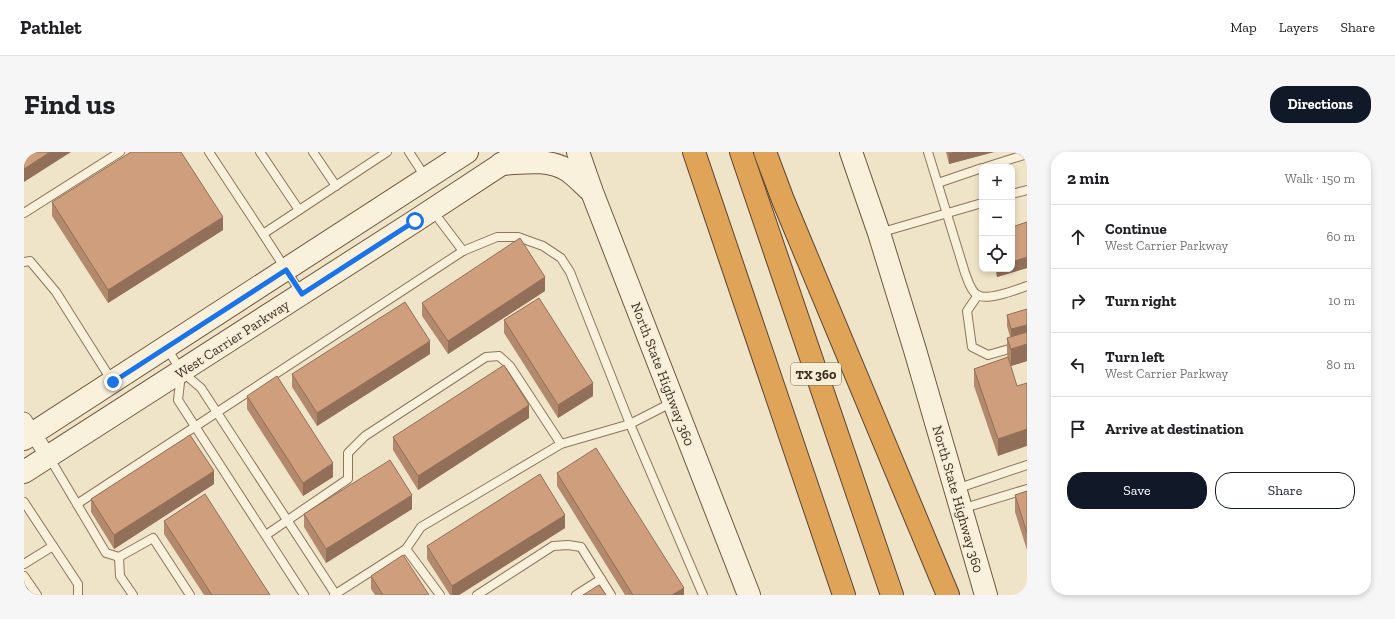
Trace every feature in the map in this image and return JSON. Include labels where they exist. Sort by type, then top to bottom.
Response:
[{"type":"highway","name":"TX 360","points":[[694,152],[844,595]]},
{"type":"highway","name":"TX 360","points":[[741,152],[892,595]]},
{"type":"highway","points":[[765,152],[783,200],[948,595]]},
{"type":"main road","name":"West Carrier Parkway","points":[[27,431],[113,382],[467,152]]},
{"type":"main road","name":"West Carrier Parkway","points":[[24,472],[520,152]]},
{"type":"main road","name":"North State Highway 360","points":[[578,152],[592,192],[674,401],[746,594]]},
{"type":"main road","name":"North State Highway 360","points":[[851,152],[879,233],[915,350],[986,595]]},
{"type":"main road","points":[[501,164],[537,162],[554,164],[567,170],[592,192]]},
{"type":"street","points":[[27,431],[48,456]]},
{"type":"lane","points":[[24,213],[120,152]]},
{"type":"lane","points":[[209,152],[302,294]]},
{"type":"lane","points":[[260,152],[299,210]]},
{"type":"lane","points":[[313,152],[336,186]]},
{"type":"lane","points":[[263,234],[387,152]]},
{"type":"lane","points":[[409,152],[426,178]]},
{"type":"lane","points":[[928,152],[971,288],[978,295],[988,297],[1027,286]]},
{"type":"lane","points":[[995,164],[1027,154]]},
{"type":"lane","points":[[938,183],[979,169]]},
{"type":"lane","points":[[1015,193],[1027,190]]},
{"type":"lane","points":[[879,233],[979,204]]},
{"type":"lane","points":[[432,210],[463,251]]},
{"type":"lane","points":[[77,504],[463,251],[497,237],[518,238],[543,246],[561,258],[570,272],[630,424],[703,595]]},
{"type":"lane","points":[[24,262],[30,261],[56,292],[113,382]]},
{"type":"lane","points":[[978,295],[967,311],[972,347],[988,355],[1027,344]]},
{"type":"lane","points":[[166,348],[181,371],[202,388],[335,595],[406,549],[421,527],[561,444],[630,424],[674,401]]},
{"type":"lane","points":[[266,535],[348,479],[348,453],[365,436],[486,358],[499,356],[510,366],[561,444]]},
{"type":"lane","points":[[181,371],[178,400],[304,595]]},
{"type":"lane","points":[[48,456],[106,553],[119,557],[153,538],[190,595]]},
{"type":"lane","points":[[958,499],[1027,465]]},
{"type":"lane","points":[[958,499],[1027,489]]},
{"type":"lane","points":[[24,502],[78,584],[78,595]]},
{"type":"lane","points":[[477,595],[553,546],[568,545],[581,547],[612,595]]},
{"type":"lane","points":[[24,564],[53,546]]},
{"type":"lane","points":[[406,549],[440,595]]},
{"type":"lane","points":[[119,557],[120,576],[133,595]]},
{"type":"lane","points":[[24,576],[37,595]]},
{"type":"lane","points":[[576,595],[601,579]]},
{"type":"building","points":[[24,152],[50,152],[24,169]]},
{"type":"building","points":[[131,152],[181,152],[223,217],[108,290],[52,202]]},
{"type":"building","points":[[1027,222],[1027,257],[1015,261],[1015,236],[1015,226]]},
{"type":"building","points":[[520,238],[545,277],[448,341],[422,303]]},
{"type":"building","points":[[539,298],[593,383],[558,405],[504,320]]},
{"type":"building","points":[[405,302],[430,341],[317,413],[292,374]]},
{"type":"building","points":[[1027,309],[1027,325],[1011,329],[1007,315]]},
{"type":"building","points":[[1027,332],[1027,344],[1011,349],[1007,338]]},
{"type":"building","points":[[1008,357],[1017,386],[1027,383],[1027,429],[998,439],[974,369]]},
{"type":"building","points":[[504,365],[529,405],[418,476],[393,437]]},
{"type":"building","points":[[277,376],[333,463],[303,483],[247,396]]},
{"type":"building","points":[[190,435],[214,471],[114,535],[91,499]]},
{"type":"building","points":[[596,448],[684,588],[672,595],[633,595],[557,473]]},
{"type":"building","points":[[390,460],[412,495],[326,549],[304,514]]},
{"type":"building","points":[[540,474],[565,515],[452,586],[427,546]]},
{"type":"building","points":[[1027,491],[1027,533],[1015,495]]},
{"type":"building","points":[[205,494],[270,595],[212,595],[164,521]]},
{"type":"building","points":[[403,555],[429,595],[383,595],[371,576]]},
{"type":"building","points":[[599,585],[606,595],[583,595]]},
{"type":"route","points":[[113,382],[286,270],[302,294],[415,221]]}]
